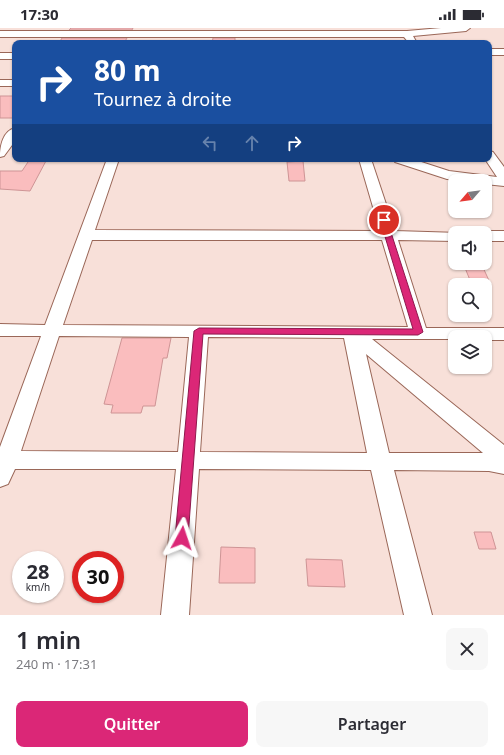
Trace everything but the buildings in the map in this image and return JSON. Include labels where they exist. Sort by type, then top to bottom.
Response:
[{"type":"street","points":[[0,34],[331,35],[407,34],[466,28]]},
{"type":"street","points":[[407,34],[411,40]]},
{"type":"street","points":[[492,52],[504,52]]},
{"type":"street","points":[[0,56],[12,56]]},
{"type":"street","points":[[0,83],[12,83]]},
{"type":"street","points":[[0,132],[12,132]]},
{"type":"street","points":[[0,152],[12,136]]},
{"type":"street","points":[[492,158],[504,163]]},
{"type":"street","points":[[492,160],[504,176]]},
{"type":"street","points":[[112,162],[2,466],[188,461],[489,462],[504,465]]},
{"type":"street","points":[[366,162],[418,332]]},
{"type":"street","points":[[408,162],[447,175],[504,182]]},
{"type":"street","points":[[86,235],[448,236]]},
{"type":"street","points":[[492,236],[504,236]]},
{"type":"street","points":[[0,330],[418,332],[504,334]]},
{"type":"street","points":[[175,615],[199,331]]},
{"type":"street","points":[[352,332],[472,433],[504,457]]},
{"type":"street","points":[[352,332],[380,462],[418,615]]},
{"type":"route","points":[[182,538],[199,331],[418,332],[384,220]]}]
